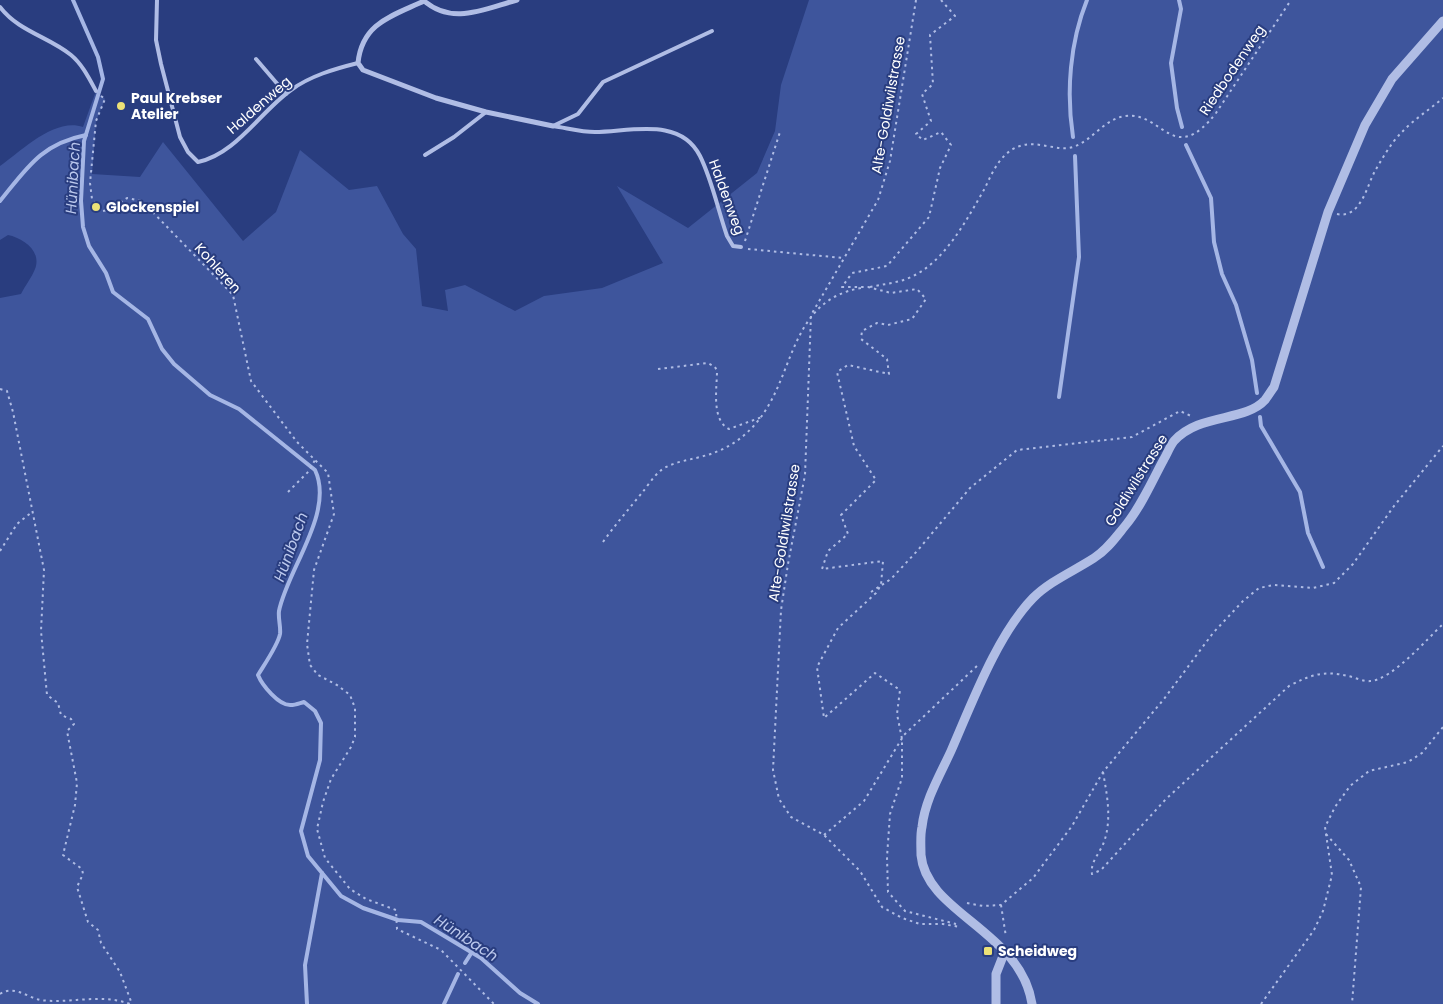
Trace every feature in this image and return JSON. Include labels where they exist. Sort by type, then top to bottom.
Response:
[{"type":"street","points":[[358,63],[364,39],[373,27],[424,0],[438,11],[459,15],[518,0]]},
{"type":"street","name":"Goldiwilstrasse","points":[[1032,1004],[1030,993],[1016,964],[983,929],[941,896],[932,884],[922,857],[922,826],[931,794],[974,698],[1009,628],[1021,611],[1035,596],[1106,548],[1128,523],[1174,441],[1202,422],[1251,410],[1264,401],[1274,386],[1328,212],[1365,125],[1392,79],[1443,22]]},
{"type":"street","name":"Haldenweg","points":[[358,63],[363,70],[436,98],[486,112],[553,126]]},
{"type":"street","points":[[996,1004],[996,974],[1005,951]]},
{"type":"lane","name":"Haldenweg","points":[[157,0],[156,40],[161,64],[180,137],[188,152],[198,162],[218,154],[232,144],[286,94],[319,76],[358,63]]},
{"type":"lane","points":[[0,7],[12,21],[71,55],[81,64],[96,91]]},
{"type":"lane","points":[[553,126],[578,114],[603,82],[712,31]]},
{"type":"lane","points":[[256,59],[286,94]]},
{"type":"lane","points":[[425,154],[454,137],[486,112]]},
{"type":"lane","name":"Haldenweg","points":[[553,126],[593,132],[643,127],[671,132],[684,138],[701,158],[727,236],[734,246],[741,248]]},
{"type":"path","name":"Alte-Goldiwilstrasse","points":[[916,0],[890,161],[878,200],[811,315],[806,475],[781,610],[773,770],[779,799],[791,817],[824,835],[860,872],[882,907],[902,918],[920,924],[943,924],[960,927]]},
{"type":"path","points":[[941,0],[955,16],[930,35],[933,84],[922,94],[931,120],[916,134],[923,140],[941,132],[951,145],[940,168],[929,217],[886,266],[852,273],[842,287],[868,287],[891,293],[917,289],[926,299],[912,318],[888,324],[877,323],[862,331],[861,339],[887,359],[889,374],[848,365],[837,372],[854,446],[876,480],[840,515],[848,534],[828,551],[822,569],[883,561],[881,585],[876,593],[838,628],[817,667],[824,718],[875,673],[900,690],[897,714],[902,739],[902,778],[890,814],[886,857],[888,892],[905,911],[983,929]]},
{"type":"path","name":"Riedbodenweg","points":[[603,542],[620,518],[660,471],[675,464],[728,448],[746,436],[762,417],[801,331],[811,315],[826,302],[842,293],[893,283],[912,277],[929,265],[967,220],[998,162],[1009,151],[1021,145],[1036,144],[1062,148],[1073,147],[1112,120],[1124,116],[1138,116],[1165,132],[1179,136],[1194,135],[1203,129],[1216,113],[1291,0]]},
{"type":"path","points":[[1328,212],[1341,215],[1355,208],[1367,193],[1374,173],[1401,133],[1443,98]]},
{"type":"path","name":"Kohleren","points":[[105,99],[96,121],[90,183],[92,199],[103,211],[108,210],[127,198],[142,201],[233,295],[251,381],[291,435],[314,461]]},
{"type":"path","points":[[780,132],[752,225],[741,248],[843,258]]},
{"type":"path","points":[[658,369],[708,363],[715,366],[717,371],[718,418],[723,426],[729,429],[762,417]]},
{"type":"path","points":[[0,389],[7,391],[13,412],[44,570],[41,631],[47,695],[58,703],[61,715],[71,719],[74,724],[67,731],[67,738],[77,783],[75,805],[63,855],[82,869],[83,874],[78,887],[88,922],[98,930],[102,943],[120,972],[130,1004]]},
{"type":"path","points":[[871,592],[891,579],[970,488],[1017,450],[1132,437],[1180,411],[1202,422]]},
{"type":"path","points":[[966,903],[983,906],[1001,904],[1033,878],[1072,826],[1103,772],[1164,699],[1213,633],[1243,601],[1258,588],[1274,585],[1313,588],[1334,583],[1353,564],[1394,506],[1443,446]]},
{"type":"path","points":[[288,492],[309,471],[314,461],[328,473],[334,514],[314,570],[307,644],[310,665],[318,675],[337,685],[350,695],[355,708],[355,737],[351,748],[331,779],[322,802],[316,829],[325,858],[350,889],[366,899],[396,910],[397,929],[441,950],[494,1004]]},
{"type":"path","points":[[0,551],[17,524],[32,512]]},
{"type":"path","points":[[1103,772],[1108,800],[1108,825],[1104,842],[1091,869],[1092,874],[1101,870],[1166,799],[1289,686],[1312,674],[1331,672],[1370,681],[1381,678],[1394,670],[1443,624]]},
{"type":"path","points":[[824,835],[864,801],[902,739],[981,662]]},
{"type":"path","points":[[1261,1004],[1314,930],[1324,911],[1332,875],[1325,828],[1335,807],[1350,786],[1369,771],[1408,762],[1422,753],[1443,727]]},
{"type":"path","points":[[1326,834],[1349,860],[1361,888],[1352,1004]]},
{"type":"path","points":[[1001,904],[1006,933],[1005,951]]},
{"type":"path","points":[[0,994],[12,990],[42,1001],[110,999],[130,1004]]},
{"type":"shaded area","points":[[809,0],[1443,0],[1443,1004],[0,1004],[0,298],[21,294],[34,272],[36,257],[30,246],[20,239],[8,235],[0,240],[0,166],[28,144],[50,131],[72,125],[83,127],[96,91],[105,99],[96,121],[92,174],[140,177],[163,142],[243,241],[276,212],[300,150],[349,190],[377,186],[403,234],[416,249],[422,306],[448,311],[445,290],[465,285],[515,311],[544,296],[602,288],[663,263],[617,186],[688,228],[757,173],[775,131],[781,85]]},
{"type":"waterway","name":"Hünibach","points":[[73,0],[98,57],[103,79],[84,141],[81,201],[83,227],[89,246],[106,273],[113,292],[148,319],[162,349],[174,364],[210,395],[239,409],[315,470],[320,486],[315,522],[279,611],[279,639],[258,675],[276,699],[291,705],[304,702],[315,711],[321,723],[320,760],[301,831],[308,856],[341,896],[363,908],[398,920],[421,922],[481,958],[520,993],[538,1004]]},
{"type":"waterway","points":[[1073,137],[1070,103],[1071,67],[1081,16],[1087,0]]},
{"type":"waterway","points":[[1179,0],[1181,9],[1171,63],[1177,108],[1182,127]]},
{"type":"waterway","points":[[0,201],[27,168],[46,151],[57,144],[86,135]]},
{"type":"waterway","points":[[1186,145],[1211,198],[1214,242],[1222,274],[1236,305],[1252,360],[1257,393]]},
{"type":"waterway","points":[[1059,397],[1079,257],[1075,156]]},
{"type":"waterway","points":[[1260,417],[1261,426],[1300,492],[1308,533],[1323,567]]},
{"type":"waterway","points":[[307,1004],[305,965],[322,873]]},
{"type":"waterway","points":[[465,963],[472,952]]},
{"type":"waterway","points":[[444,1004],[458,974]]},
{"type":"place","name":"Paul Krebser Atelier","points":[[121,106]]},
{"type":"place","name":"Glockenspiel","points":[[96,207]]},
{"type":"place","name":"Scheidweg","points":[[988,951]]}]
